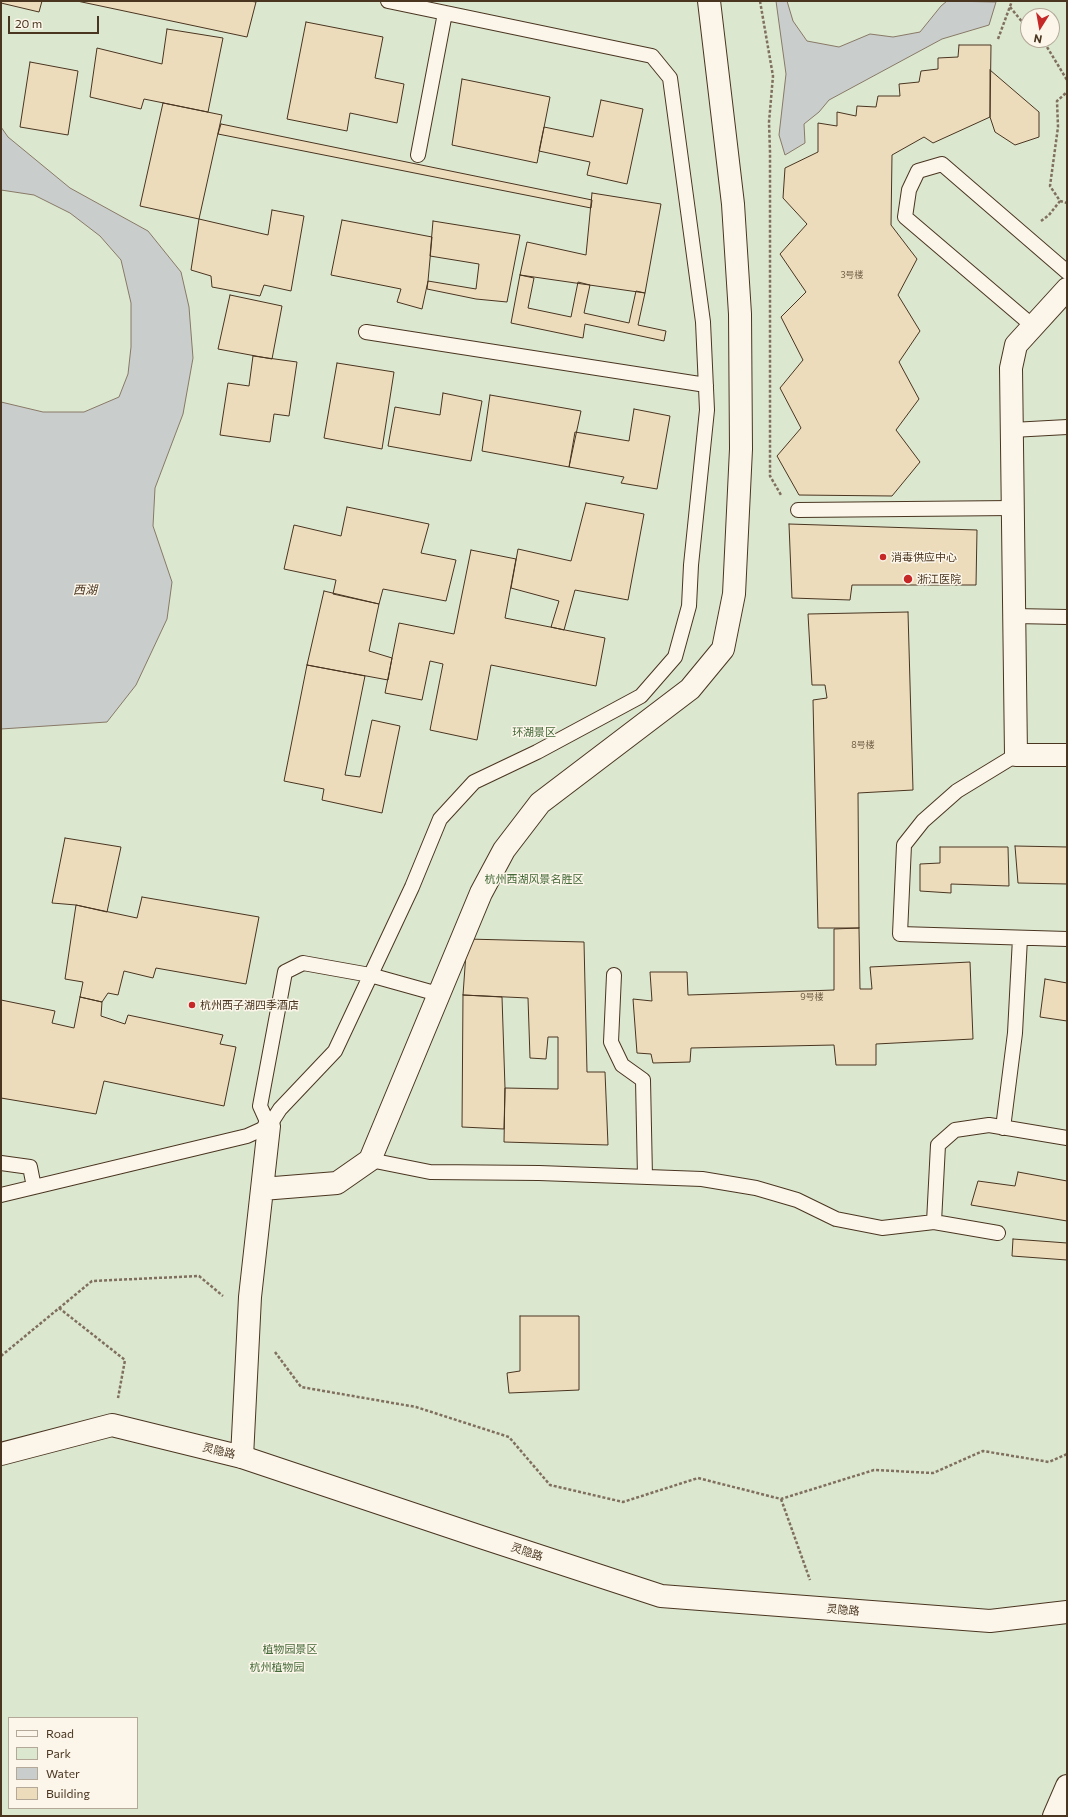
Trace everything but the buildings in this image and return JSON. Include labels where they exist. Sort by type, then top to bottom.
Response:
[{"type":"street","points":[[262,1189],[337,1183],[370,1160],[481,893],[501,856],[540,803],[690,689],[723,649],[734,594],[741,457],[740,314],[733,204],[709,1]]},
{"type":"street","points":[[1063,303],[1034,327],[1016,345],[1011,368],[1016,755],[1067,755]]},
{"type":"street","points":[[242,1457],[250,1318],[269,1126]]},
{"type":"street","name":"灵隐路","points":[[1,1454],[112,1425],[242,1457],[481,1538],[661,1596],[990,1622],[1067,1612]]},
{"type":"street","points":[[1054,1816],[1067,1786]]},
{"type":"lane","points":[[1,1195],[247,1136],[269,1126],[280,1109],[335,1051],[412,886],[440,819],[474,782],[537,752],[641,696],[675,657],[689,606],[691,565],[707,410],[703,322],[670,78],[652,56],[388,1]]},
{"type":"lane","points":[[418,155],[445,13]]},
{"type":"lane","points":[[1034,327],[905,217],[908,190],[918,171],[942,164],[1067,272]]},
{"type":"lane","points":[[366,332],[706,385]]},
{"type":"lane","points":[[1012,430],[1067,427]]},
{"type":"lane","points":[[798,510],[1013,508]]},
{"type":"lane","points":[[1014,616],[1067,617]]},
{"type":"lane","points":[[1016,755],[957,791],[923,821],[904,845],[900,934],[1067,939]]},
{"type":"lane","points":[[1003,1128],[1015,1033],[1020,938]]},
{"type":"lane","points":[[269,1126],[260,1106],[285,972],[303,963],[370,975],[438,994]]},
{"type":"lane","points":[[614,975],[611,1042],[622,1065],[643,1080],[646,1177]]},
{"type":"lane","points":[[934,1222],[938,1145],[955,1130],[989,1125],[1067,1138]]},
{"type":"lane","points":[[370,1160],[430,1172],[702,1179],[756,1188],[797,1200],[836,1219],[882,1228],[934,1222],[998,1233]]},
{"type":"lane","points":[[1,1163],[30,1167],[34,1187]]},
{"type":"path","points":[[760,1],[773,76],[769,122],[770,476],[782,496],[798,510]]},
{"type":"path","points":[[998,40],[1012,1]]},
{"type":"path","points":[[1010,7],[1020,19]]},
{"type":"path","points":[[1048,48],[1067,80]]},
{"type":"path","points":[[1067,92],[1057,101],[1058,127],[1050,186],[1060,201],[1067,203]]},
{"type":"path","points":[[1023,234],[1049,215],[1060,201]]},
{"type":"path","points":[[1,1356],[92,1281],[199,1276],[250,1318],[301,1386],[416,1408],[509,1437],[550,1485],[623,1502],[698,1478],[781,1499],[874,1470],[933,1473],[983,1452],[1049,1462],[1067,1454]]},
{"type":"path","points":[[58,1308],[126,1360],[112,1425]]},
{"type":"path","points":[[781,1499],[820,1608]]},
{"type":"green space","name":"环湖景区","points":[[1,1],[1067,1],[1067,1816],[1,1816]]},
{"type":"water","points":[[776,1],[787,1],[793,21],[807,41],[839,47],[870,34],[893,37],[920,32],[941,6],[947,1],[996,2],[989,25],[942,39],[829,100],[819,112],[804,124],[805,143],[785,155],[779,135],[786,74]]},
{"type":"water","name":"西湖","points":[[1,127],[8,137],[70,188],[148,231],[181,272],[189,307],[193,358],[183,414],[155,488],[153,526],[172,582],[167,619],[136,685],[107,722],[1,729],[1,402],[43,412],[84,412],[119,397],[128,374],[131,347],[131,303],[121,260],[100,236],[70,213],[34,195],[1,190]]},
{"type":"place","name":"消毒供应中心","points":[[883,557]]},
{"type":"place","name":"浙江医院","points":[[908,579]]},
{"type":"place","name":"杭州西子湖四季酒店","points":[[192,1005]]},
{"type":"park label","name":"杭州西湖风景名胜区","points":[[534,879]]},
{"type":"park label","name":"植物园景区","points":[[290,1649]]},
{"type":"park label","name":"杭州植物园","points":[[277,1667]]}]
